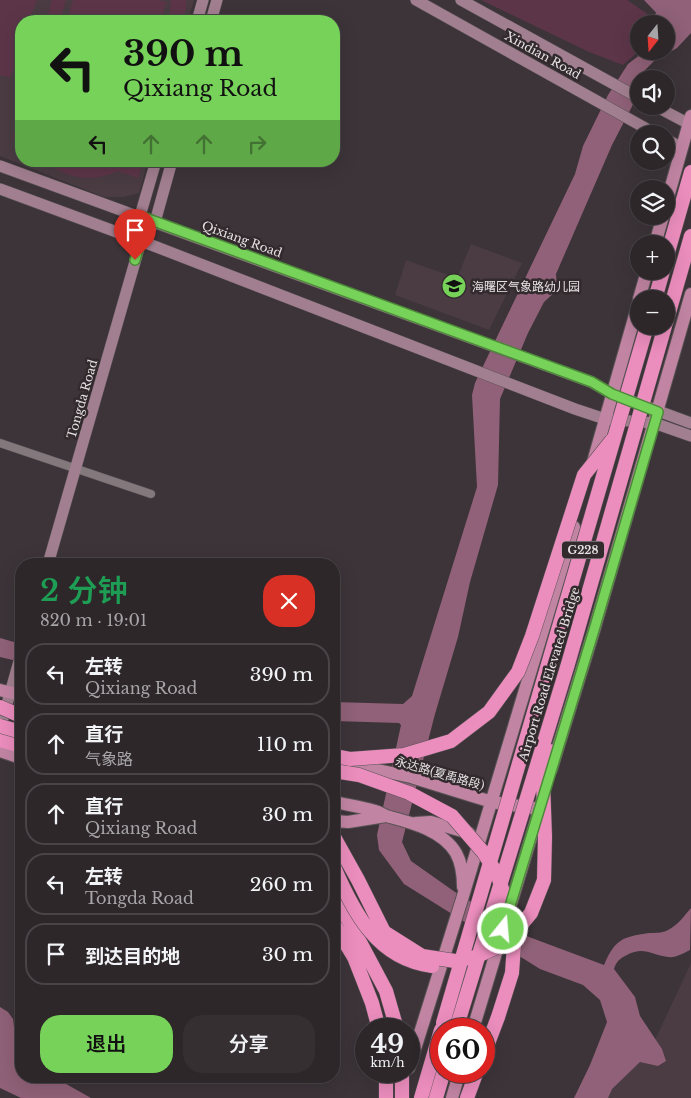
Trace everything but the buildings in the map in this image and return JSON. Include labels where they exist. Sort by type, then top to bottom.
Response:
[{"type":"highway","points":[[673,235],[691,172]]},
{"type":"highway","points":[[675,292],[691,236]]},
{"type":"highway","name":"Airport Road Elevated Bridge","points":[[444,1018],[644,335]]},
{"type":"highway","name":"Airport Road Elevated Bridge","points":[[459,1018],[568,664],[662,335]]},
{"type":"highway","points":[[340,757],[350,759],[404,754],[451,741],[489,712],[518,672],[532,636],[584,475],[616,435]]},
{"type":"highway","points":[[340,880],[367,930],[385,947],[405,959],[427,966],[446,968],[506,943],[531,913],[544,880],[544,781],[568,664]]},
{"type":"highway","points":[[0,707],[15,708]]},
{"type":"highway","points":[[0,707],[15,713]]},
{"type":"highway","points":[[0,729],[15,733]]},
{"type":"highway","points":[[0,740],[15,744]]},
{"type":"highway","points":[[340,772],[359,775],[409,793],[452,816],[484,852],[498,876],[515,931],[512,973],[495,1025]]},
{"type":"highway","points":[[340,848],[384,932],[422,956],[455,961],[475,957]]},
{"type":"highway","points":[[340,904],[386,991],[394,1018]]},
{"type":"highway","points":[[340,934],[354,957],[377,1018]]},
{"type":"highway","name":"Airport Road Elevated Bridge","points":[[421,1098],[430,1067]]},
{"type":"highway","points":[[386,1083],[386,1098]]},
{"type":"highway","points":[[401,1098],[402,1083]]},
{"type":"highway","points":[[436,1098],[440,1083]]},
{"type":"highway","points":[[467,1098],[473,1083]]},
{"type":"main road","points":[[673,180],[690,120]]},
{"type":"main road","points":[[476,1018],[656,418],[691,294]]},
{"type":"main road","points":[[420,1033],[492,802],[606,419],[630,331]]},
{"type":"main road","points":[[0,751],[15,756]]},
{"type":"main road","name":"永达路(夏禹路段)","points":[[340,762],[411,777],[492,802],[540,809]]},
{"type":"main road","points":[[340,804],[413,823],[430,831],[449,844],[456,854],[463,880],[463,897]]},
{"type":"main road","points":[[340,821],[348,822],[382,814]]},
{"type":"main road","points":[[413,823],[431,822],[481,836]]},
{"type":"main road","points":[[401,1098],[405,1083]]},
{"type":"main road","points":[[452,1098],[456,1083]]},
{"type":"street","points":[[199,15],[203,0]]},
{"type":"street","points":[[213,15],[217,0]]},
{"type":"street","name":"Xindian Road","points":[[416,0],[640,125]]},
{"type":"street","name":"Xindian Road","points":[[461,0],[630,93]]},
{"type":"street","points":[[675,114],[690,120]]},
{"type":"street","points":[[675,144],[682,148]]},
{"type":"street","name":"Qixiang Road","points":[[0,166],[592,382],[612,394]]},
{"type":"street","name":"Tongda Road","points":[[50,558],[141,240],[140,216],[154,167]]},
{"type":"street","name":"Tongda Road","points":[[141,240],[154,222],[170,167]]},
{"type":"street","points":[[0,189],[141,240],[463,366],[606,419],[656,418],[691,424]]},
{"type":"street","points":[[612,394],[691,436]]},
{"type":"street","points":[[0,443],[151,494]]},
{"type":"street","points":[[0,729],[15,675]]},
{"type":"shaded area","points":[[0,0],[194,0],[190,15],[15,15],[15,162],[0,156]]},
{"type":"shaded area","points":[[0,0],[37,0],[31,15],[15,15],[15,65],[10,78],[0,75]]},
{"type":"shaded area","points":[[52,0],[66,0],[62,15],[48,15]]},
{"type":"shaded area","points":[[73,0],[158,0],[166,2],[163,15],[69,15]]},
{"type":"shaded area","points":[[171,0],[186,0],[184,15],[170,15]]},
{"type":"shaded area","points":[[481,0],[627,0],[648,15],[630,15],[630,59],[623,65],[589,52]]},
{"type":"shaded area","points":[[644,0],[691,0],[691,33],[675,49],[675,15],[658,15]]},
{"type":"shaded area","points":[[633,60],[656,60],[645,70],[630,70],[630,110],[612,145],[556,274],[557,290],[544,302],[528,333],[500,399],[498,485],[470,582],[458,637],[435,714],[402,842],[411,861],[455,892],[529,937],[604,965],[612,950],[620,941],[632,936],[666,931],[678,923],[691,908],[690,950],[671,957],[643,951],[633,952],[620,959],[614,969],[635,997],[640,1016],[662,1049],[666,1061],[658,1066],[640,1062],[612,1089],[608,1098],[574,1098],[590,1065],[607,1022],[600,1000],[583,985],[540,969],[404,884],[379,850],[377,835],[401,725],[399,723],[340,721],[340,702],[403,704],[412,696],[477,487],[472,395],[475,383],[575,174],[583,146],[608,95],[628,64]]},
{"type":"shaded area","points":[[15,127],[15,139],[12,138]]},
{"type":"shaded area","points":[[28,167],[146,167],[139,193],[124,197],[104,197]]},
{"type":"shaded area","points":[[52,167],[141,167],[138,178],[118,171],[88,178],[61,172]]},
{"type":"shaded area","name":"海曙区气象路幼儿园","points":[[471,244],[522,263],[489,330],[395,295],[406,260],[457,278]]},
{"type":"shaded area","points":[[0,638],[15,642],[15,661],[0,657]]},
{"type":"shaded area","points":[[691,963],[691,1098],[604,1098],[609,1087],[655,1040]]},
{"type":"shaded area","points":[[0,1007],[8,1012],[13,1019],[15,1083],[64,1083],[91,1098],[21,1098],[0,1088]]},
{"type":"waterway","points":[[660,15],[668,0]]},
{"type":"place","name":"海曙区气象路幼儿园","points":[[454,286]]},
{"type":"route","points":[[135,260],[141,240],[140,216],[592,382],[612,394],[658,412],[503,929]]}]
